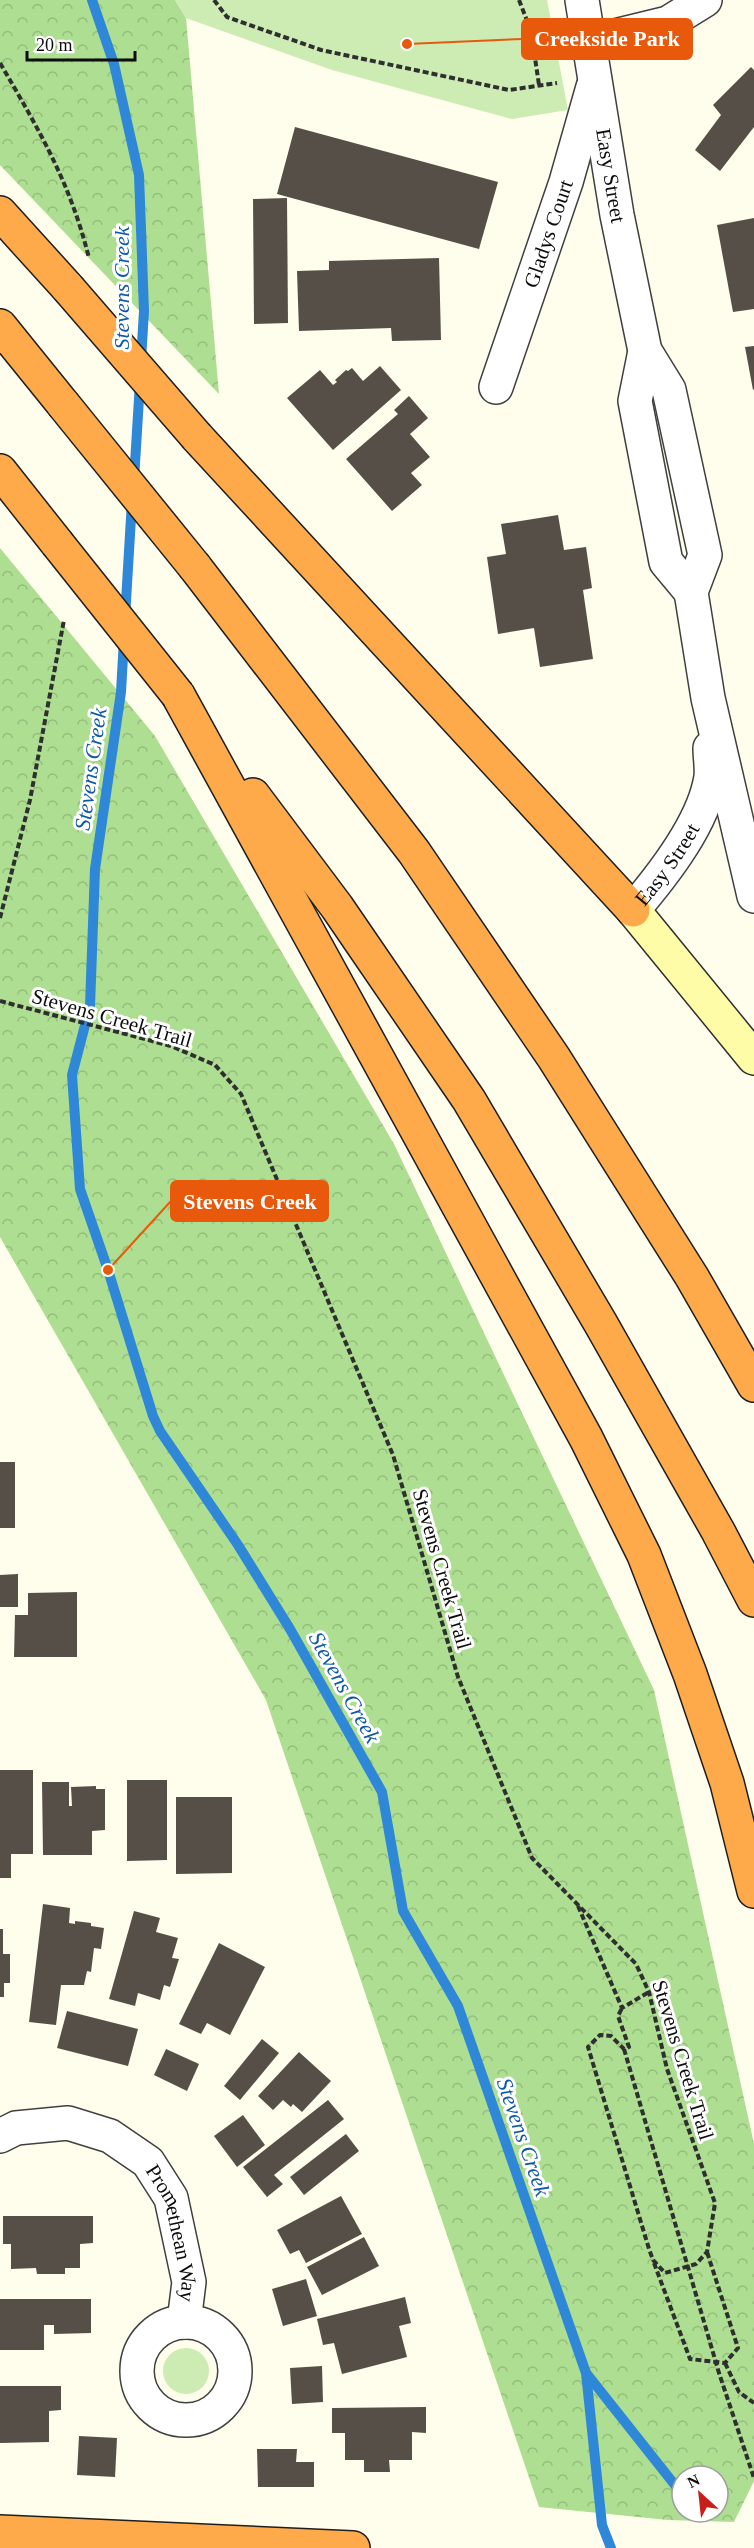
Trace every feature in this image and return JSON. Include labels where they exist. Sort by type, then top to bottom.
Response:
[{"type":"highway","points":[[0,213],[197,437],[633,910]]},
{"type":"highway","points":[[0,326],[195,567],[414,852],[554,1058],[692,1277],[754,1385]]},
{"type":"highway","points":[[0,471],[178,695],[337,907],[469,1100],[601,1324],[718,1530],[754,1600]]},
{"type":"highway","points":[[178,695],[574,1417],[644,1555],[690,1674],[727,1783],[754,1891]]},
{"type":"highway","points":[[0,2532],[353,2548]]},
{"type":"street","name":"Easy Street","points":[[582,0],[617,215],[645,351],[669,390],[705,555],[691,592],[708,698],[754,896]]},
{"type":"street","points":[[590,42],[668,22],[705,0]]},
{"type":"street","name":"Gladys Court","points":[[495,387],[566,182],[596,77]]},
{"type":"street","name":"Easy Street","points":[[708,698],[711,776],[699,815],[656,883],[633,910],[754,1058]]},
{"type":"street","name":"Promethean Way","points":[[0,2136],[16,2128],[68,2123],[110,2136],[148,2162],[171,2198],[189,2282],[184,2322]]},
{"type":"path","points":[[214,0],[227,17],[321,50],[509,90],[596,77]]},
{"type":"path","points":[[519,0],[531,31],[539,86]]},
{"type":"path","points":[[0,63],[61,173],[79,220],[91,265]]},
{"type":"path","points":[[0,918],[30,800],[64,620]]},
{"type":"path","name":"Stevens Creek Trail","points":[[1,1002],[171,1046],[215,1065],[241,1094],[393,1455],[458,1677],[532,1858],[636,1964],[650,1992],[667,2069],[715,2203],[707,2252]]},
{"type":"path","points":[[577,1902],[622,2008]]},
{"type":"path","points":[[624,2049],[629,2047],[618,2016],[622,2008],[650,1992]]},
{"type":"path","points":[[724,2363],[690,2358],[653,2260],[588,2047],[600,2035],[611,2036],[624,2049],[719,2373],[754,2478]]},
{"type":"path","points":[[653,2260],[665,2273],[696,2264],[707,2252],[738,2348],[724,2363]]},
{"type":"path","points":[[724,2363],[739,2392],[754,2403]]},
{"type":"green space","points":[[0,0],[175,0],[186,18],[219,394],[0,165]]},
{"type":"green space","points":[[175,0],[547,0],[568,110],[512,119],[332,70],[186,18]]},
{"type":"green space","points":[[0,548],[155,736],[394,1144],[654,1690],[754,2144],[754,2481],[734,2522],[730,2522],[730,2464],[670,2464],[670,2520],[539,2507],[266,1700],[0,1237]]},
{"type":"green space","points":[[186,2348],[202,2355],[209,2371],[202,2387],[186,2394],[170,2387],[163,2371],[170,2355]]},
{"type":"building","points":[[751,67],[754,70],[754,127],[720,171],[695,150],[721,115],[713,105]]},
{"type":"building","points":[[295,127],[498,182],[479,249],[277,194]]},
{"type":"building","points":[[287,198],[288,323],[254,324],[253,199]]},
{"type":"building","points":[[754,218],[754,309],[733,312],[717,225]]},
{"type":"building","points":[[439,258],[441,340],[392,341],[391,328],[299,331],[297,271],[329,270],[329,261]]},
{"type":"building","points":[[754,346],[754,389],[753,390],[745,347]]},
{"type":"building","points":[[380,366],[401,390],[333,450],[287,398],[320,370],[333,385],[346,370],[352,368],[363,381]]},
{"type":"building","points":[[409,396],[428,418],[410,434],[430,457],[411,473],[422,485],[392,511],[346,459],[398,414],[394,410]]},
{"type":"building","points":[[558,515],[564,550],[586,547],[592,588],[583,590],[593,659],[540,667],[534,628],[498,634],[487,557],[506,554],[501,524]]},
{"type":"building","points":[[0,1462],[15,1462],[15,1528],[0,1528]]},
{"type":"building","points":[[18,1574],[18,1607],[0,1607],[0,1575]]},
{"type":"building","points":[[77,1592],[77,1657],[14,1657],[15,1615],[28,1615],[28,1593]]},
{"type":"building","points":[[0,1770],[33,1770],[33,1854],[11,1854],[11,1878],[0,1878]]},
{"type":"building","points":[[127,1780],[167,1780],[167,1860],[127,1861]]},
{"type":"building","points":[[42,1782],[69,1782],[69,1806],[72,1806],[71,1787],[96,1786],[96,1789],[105,1789],[105,1830],[92,1831],[92,1855],[43,1855]]},
{"type":"building","points":[[176,1797],[232,1797],[232,1873],[176,1874]]},
{"type":"building","points":[[43,1904],[70,1908],[69,1923],[75,1924],[75,1921],[91,1923],[91,1926],[104,1928],[101,1949],[94,1948],[91,1972],[87,1971],[84,1985],[61,1985],[56,2025],[29,2022]]},
{"type":"building","points":[[134,1911],[160,1918],[156,1932],[178,1938],[172,1958],[179,1959],[170,1987],[164,1985],[160,2000],[138,1993],[135,2006],[109,1999]]},
{"type":"building","points":[[0,1929],[3,1929],[3,1954],[10,1954],[10,1983],[4,1983],[4,1997],[0,1997]]},
{"type":"building","points":[[219,1943],[265,1967],[230,2035],[207,2023],[201,2034],[179,2024]]},
{"type":"building","points":[[67,2011],[138,2029],[128,2066],[57,2048]]},
{"type":"building","points":[[262,2039],[279,2053],[240,2100],[224,2086]]},
{"type":"building","points":[[166,2049],[199,2064],[187,2091],[154,2075]]},
{"type":"building","points":[[299,2052],[331,2081],[302,2112],[293,2104],[291,2107],[283,2100],[273,2110],[258,2096]]},
{"type":"building","points":[[328,2100],[344,2119],[274,2175],[283,2184],[267,2197],[243,2167]]},
{"type":"building","points":[[243,2115],[265,2145],[237,2167],[214,2136]]},
{"type":"building","points":[[346,2134],[359,2151],[304,2195],[290,2177]]},
{"type":"building","points":[[341,2196],[362,2234],[306,2263],[299,2250],[290,2254],[277,2230]]},
{"type":"building","points":[[3,2216],[93,2216],[93,2243],[80,2244],[80,2268],[65,2268],[65,2274],[37,2274],[36,2268],[11,2269],[11,2244],[3,2244]]},
{"type":"building","points":[[364,2237],[379,2266],[322,2295],[307,2267]]},
{"type":"building","points":[[306,2279],[317,2316],[283,2326],[272,2289]]},
{"type":"building","points":[[405,2297],[411,2323],[399,2326],[407,2357],[342,2374],[334,2343],[323,2345],[317,2319]]},
{"type":"building","points":[[0,2299],[91,2299],[91,2333],[54,2334],[54,2325],[44,2325],[44,2350],[0,2350]]},
{"type":"building","points":[[322,2366],[323,2402],[292,2404],[290,2368]]},
{"type":"building","points":[[0,2386],[61,2386],[61,2410],[49,2411],[49,2442],[0,2443]]},
{"type":"building","points":[[426,2407],[426,2433],[412,2432],[412,2460],[389,2460],[390,2472],[364,2472],[364,2460],[345,2460],[345,2433],[332,2433],[332,2408]]},
{"type":"building","points":[[79,2436],[117,2438],[115,2477],[77,2475]]},
{"type":"building","points":[[257,2449],[297,2449],[296,2462],[314,2462],[314,2487],[258,2487]]},
{"type":"waterway","name":"Stevens Creek","points":[[92,0],[114,64],[139,175],[144,311],[141,360]]},
{"type":"waterway","name":"Stevens Creek","points":[[134,480],[140,382]]},
{"type":"waterway","name":"Stevens Creek","points":[[125,618],[132,501]]},
{"type":"waterway","name":"Stevens Creek","points":[[124,639],[121,692],[95,869],[90,1006],[72,1075],[80,1189],[108,1270],[153,1416],[160,1431],[238,1545],[290,1629],[382,1792],[403,1911],[458,2006],[586,2373],[602,2525],[611,2548]]},
{"type":"waterway","points":[[587,2374],[670,2479]]},
{"type":"place","name":"Creekside Park","points":[[407,44]]},
{"type":"place","name":"Stevens Creek","points":[[108,1270]]}]
